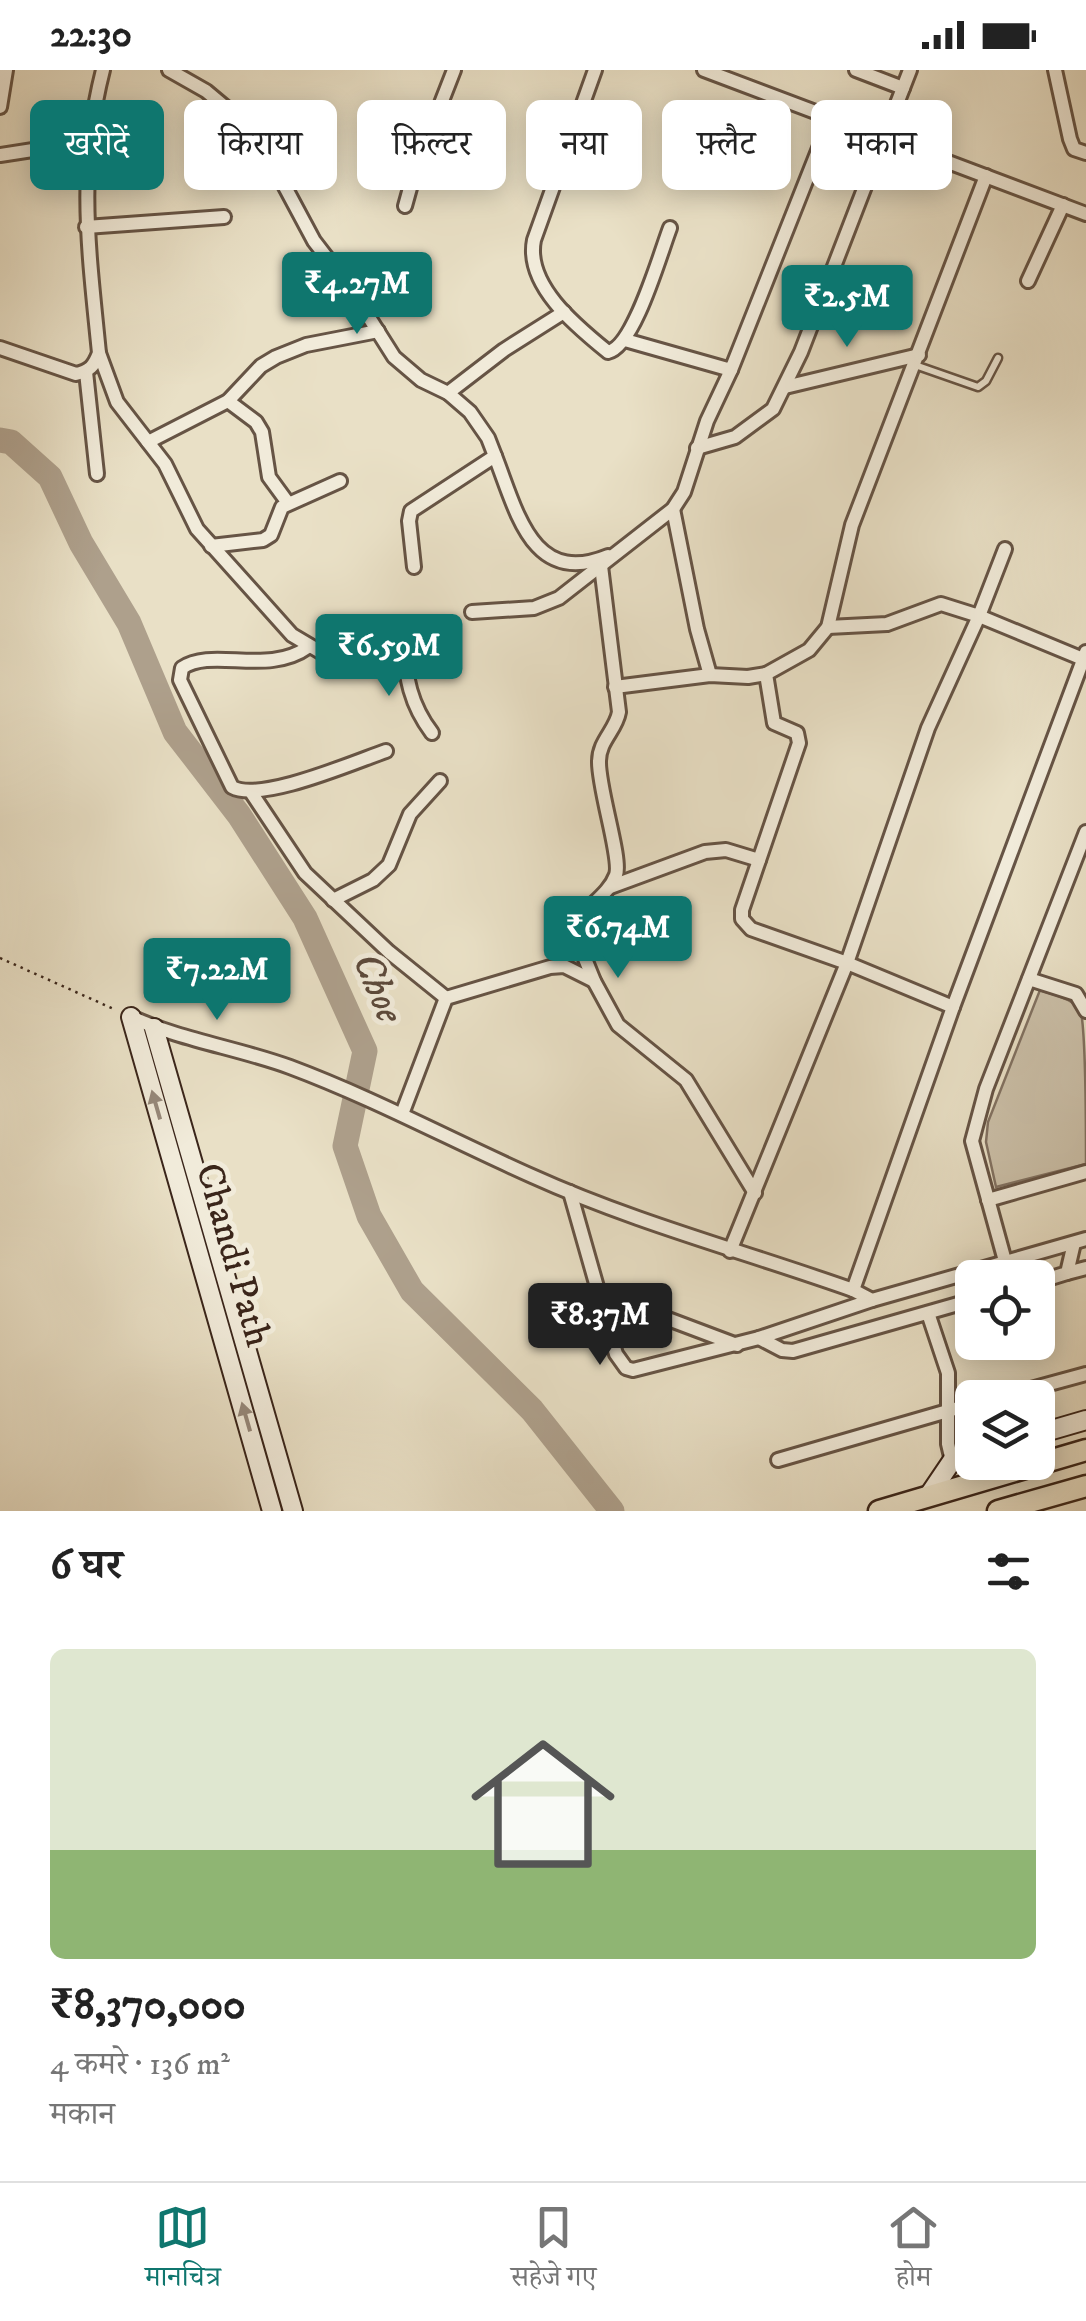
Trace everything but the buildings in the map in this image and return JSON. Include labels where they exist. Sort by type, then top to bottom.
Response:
[{"type":"main road","name":"Chandi Path","points":[[131,1017],[272,1511]]},
{"type":"main road","name":"Chandi Path","points":[[154,1028],[293,1511]]},
{"type":"main road","points":[[1055,1429],[1086,1420]]},
{"type":"main road","points":[[880,1511],[1086,1450]]},
{"type":"main road","points":[[929,1495],[955,1460]]},
{"type":"main road","points":[[998,1511],[1086,1486]]},
{"type":"street","points":[[0,107],[6,70]]},
{"type":"street","points":[[96,100],[103,70]]},
{"type":"street","points":[[169,70],[229,109],[261,142],[314,241],[352,289],[394,357],[470,412],[488,438],[513,502],[542,554],[557,562],[579,565],[615,553]]},
{"type":"street","points":[[406,206],[414,170],[454,70]]},
{"type":"street","points":[[595,70],[561,158],[532,254],[538,276],[564,312],[608,352],[616,350],[626,340],[670,228]]},
{"type":"street","points":[[704,70],[738,76],[811,109]]},
{"type":"street","points":[[856,70],[903,88]]},
{"type":"street","points":[[899,100],[910,70]]},
{"type":"street","points":[[1054,70],[1070,139],[1074,149],[1086,153]]},
{"type":"street","points":[[0,155],[30,150]]},
{"type":"street","points":[[952,163],[1086,214]]},
{"type":"street","points":[[472,612],[534,608],[558,598],[674,508],[684,492],[697,448],[811,169]]},
{"type":"street","points":[[615,686],[710,675],[766,674],[809,650],[828,627],[846,544],[986,176]]},
{"type":"street","points":[[87,190],[86,227],[98,353],[117,402],[172,477],[197,529],[292,635],[308,646],[342,656],[402,642],[446,640]]},
{"type":"street","points":[[697,448],[735,438],[774,409],[865,190]]},
{"type":"street","points":[[1028,281],[1063,205]]},
{"type":"street","points":[[86,227],[224,217]]},
{"type":"street","points":[[448,393],[504,350],[564,312]]},
{"type":"street","points":[[148,442],[228,401],[261,366],[276,357],[378,330]]},
{"type":"street","points":[[626,340],[732,370]]},
{"type":"street","points":[[0,348],[65,371],[86,372],[95,365],[98,353]]},
{"type":"street","points":[[785,388],[916,360]]},
{"type":"street","points":[[86,372],[97,474]]},
{"type":"street","points":[[228,401],[256,422],[262,432],[269,476],[288,503]]},
{"type":"street","points":[[414,567],[411,511],[495,456]]},
{"type":"street","points":[[211,546],[263,540],[271,535],[282,507],[340,482]]},
{"type":"street","points":[[674,508],[697,629],[710,675]]},
{"type":"street","points":[[730,1251],[847,963],[928,728],[1005,549]]},
{"type":"street","points":[[602,566],[618,720],[605,738],[598,758],[606,817],[618,864],[614,880],[577,919],[573,929],[618,1025],[686,1080],[755,1193]]},
{"type":"street","points":[[828,627],[887,624],[941,604],[1085,656],[953,1007],[853,1290]]},
{"type":"street","points":[[402,642],[411,698],[432,733]]},
{"type":"street","points":[[308,646],[286,659],[198,662],[182,668],[180,680],[227,779],[242,792],[252,792],[386,750]]},
{"type":"street","points":[[766,674],[774,723],[797,733],[800,743],[742,910],[745,924],[953,1007]]},
{"type":"street","points":[[333,900],[373,880],[389,865],[410,814],[440,781]]},
{"type":"street","points":[[252,792],[305,874],[389,952],[446,998]]},
{"type":"street","points":[[1005,1260],[972,1142],[986,1089],[1086,832]]},
{"type":"street","points":[[607,888],[706,852],[726,850],[759,860]]},
{"type":"street","points":[[446,998],[550,967],[564,966],[594,980]]},
{"type":"street","points":[[1029,979],[1076,994],[1086,1011]]},
{"type":"street","points":[[402,1114],[446,998]]},
{"type":"street","points":[[131,1017],[154,1028],[289,1067],[387,1107],[570,1192],[730,1251],[853,1290],[872,1300]]},
{"type":"street","points":[[988,1200],[1086,1172]]},
{"type":"street","points":[[570,1192],[616,1354],[626,1368],[633,1370],[759,1338],[955,1276]]},
{"type":"street","points":[[1009,1260],[1080,1241]]},
{"type":"street","points":[[1067,1273],[1080,1241]]},
{"type":"street","points":[[1055,1277],[1086,1268]]},
{"type":"street","points":[[599,1293],[736,1344]]},
{"type":"street","points":[[759,1338],[793,1351],[955,1305]]},
{"type":"street","points":[[928,1313],[948,1374],[948,1444],[952,1461]]},
{"type":"street","points":[[1055,1382],[1086,1374]]},
{"type":"street","points":[[778,1460],[955,1409]]},
{"type":"lane","points":[[916,360],[978,387],[986,381],[998,358]]},
{"type":"path","points":[[0,958],[131,1017]]},
{"type":"shaded area","points":[[1040,990],[1068,1000],[1081,1012],[1086,1164],[996,1187],[986,1142],[988,1122]]},
{"type":"waterway","name":"Choe","points":[[0,440],[11,442],[50,477],[81,543],[129,623],[175,732],[239,815],[305,918],[365,1051],[345,1146],[369,1216],[412,1291],[532,1410],[612,1511]]}]
